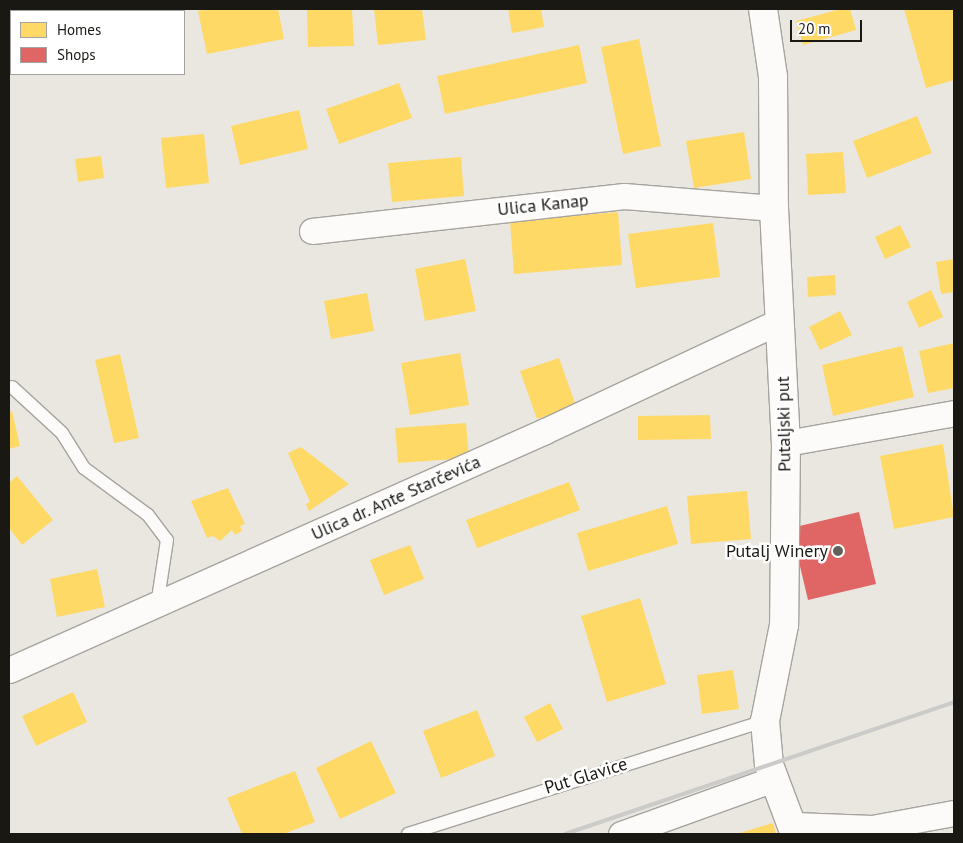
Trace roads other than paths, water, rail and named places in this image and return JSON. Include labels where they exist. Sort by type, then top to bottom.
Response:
[{"type":"street","name":"Putaljski put","points":[[763,9],[773,77],[774,208],[786,443],[784,625],[765,721],[774,779],[794,830]]},
{"type":"street","name":"Ulica Kanap","points":[[312,231],[624,196],[774,208]]},
{"type":"street","name":"Ulica dr. Ante Starčevića","points":[[9,670],[157,605],[780,321]]},
{"type":"street","points":[[786,443],[954,413]]},
{"type":"street","points":[[621,834],[774,779]]},
{"type":"street","points":[[794,830],[872,828],[954,813]]},
{"type":"lane","points":[[12,387],[62,433],[84,468],[148,515],[167,540],[157,605]]},
{"type":"lane","name":"Put Glavice","points":[[408,834],[765,721]]},
{"type":"railway","points":[[565,834],[954,702]]},
{"type":"place","name":"Putalj Winery","points":[[838,551]]}]
